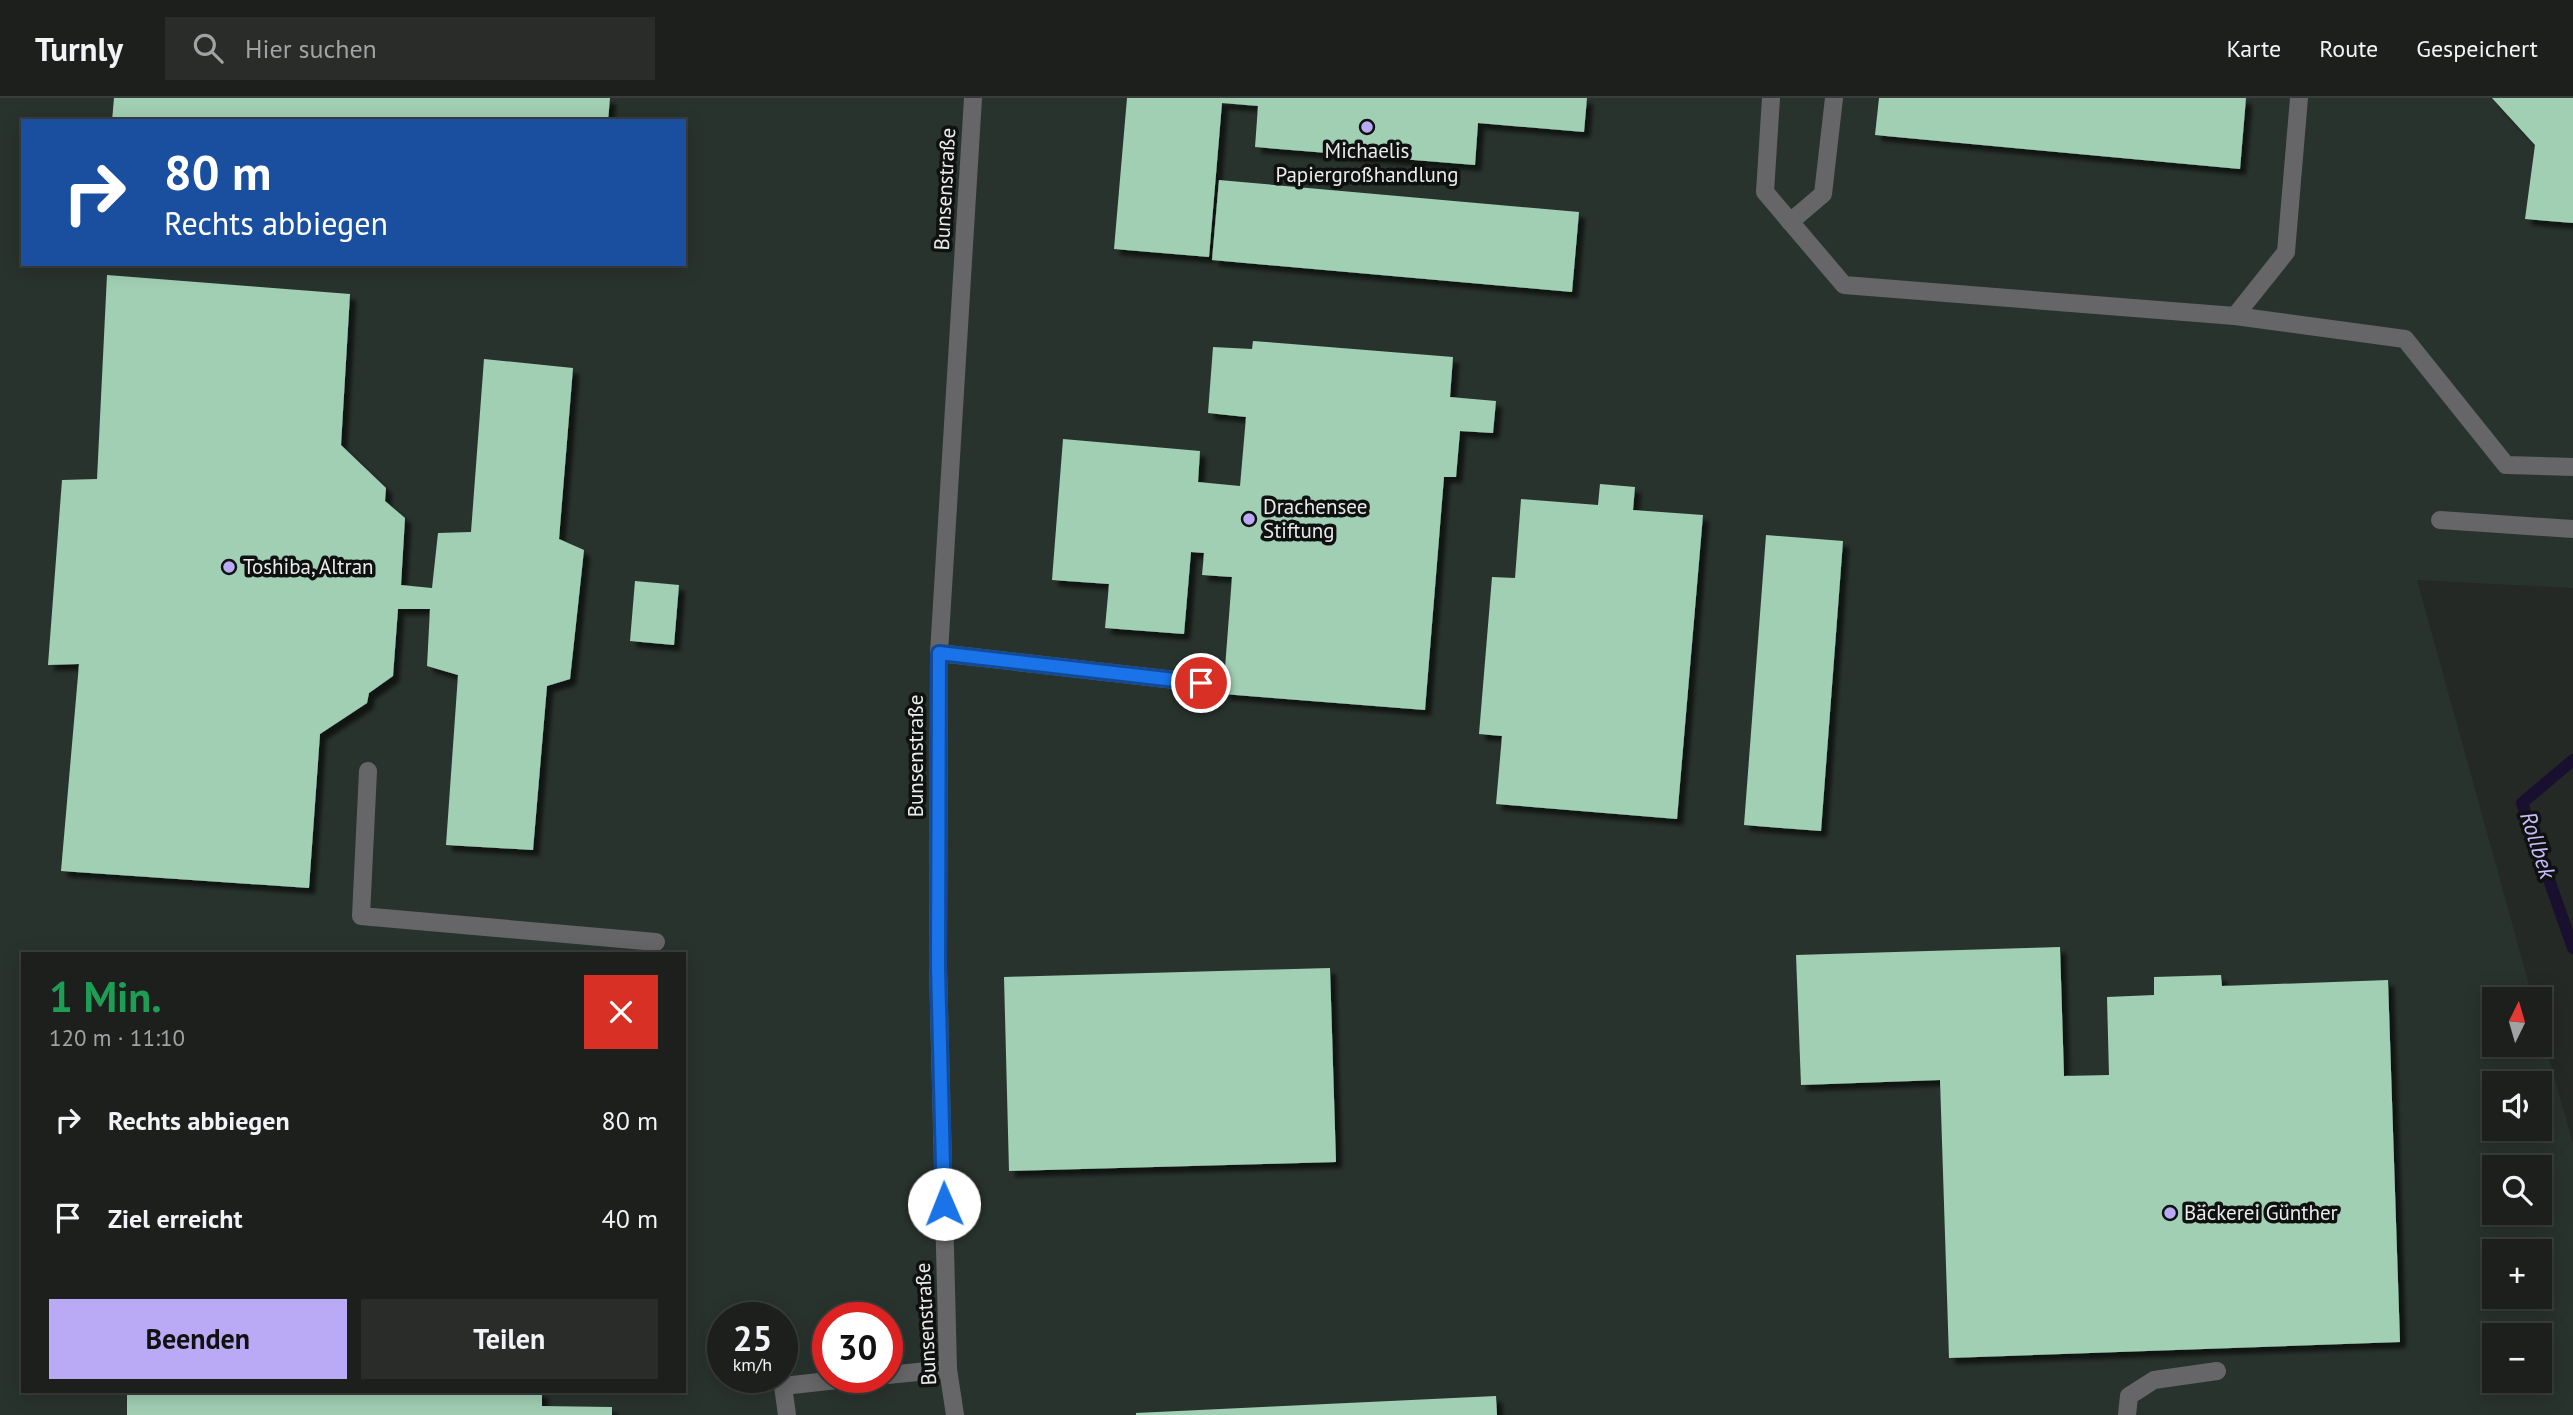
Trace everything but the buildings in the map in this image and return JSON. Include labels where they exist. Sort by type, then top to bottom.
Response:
[{"type":"street","name":"Bunsenstraße","points":[[955,1415],[948,1369],[938,967],[939,653],[973,98]]},
{"type":"street","points":[[1771,98],[1765,192],[1844,285],[2235,316],[2405,339],[2506,465],[2573,467]]},
{"type":"street","points":[[1790,222],[1823,194],[1834,98]]},
{"type":"street","points":[[2235,316],[2286,252],[2299,98]]},
{"type":"street","points":[[2440,520],[2573,529]]},
{"type":"street","points":[[939,653],[1201,683]]},
{"type":"street","points":[[368,771],[361,916],[656,942]]},
{"type":"street","points":[[903,1373],[948,1369]]},
{"type":"street","points":[[2127,1415],[2129,1396],[2154,1380],[2217,1371]]},
{"type":"street","points":[[787,1415],[783,1386],[812,1383]]},
{"type":"shaded area","points":[[0,98],[2573,98],[2573,588],[2417,580],[2530,987],[2482,987],[2482,1057],[2549,1057],[2573,1144],[2573,1415],[0,1415]]},
{"type":"waterway","name":"Rollbek","points":[[2573,760],[2522,803],[2573,948]]},
{"type":"place","name":"Michaelis Papiergroßhandlung","points":[[1367,127]]},
{"type":"place","name":"Drachensee Stiftung","points":[[1249,519]]},
{"type":"place","name":"Toshiba, Altran","points":[[229,567]]},
{"type":"place","name":"Bäckerei Günther","points":[[2170,1213]]},
{"type":"route","points":[[944,1204],[938,967],[939,653],[1201,683]]}]
